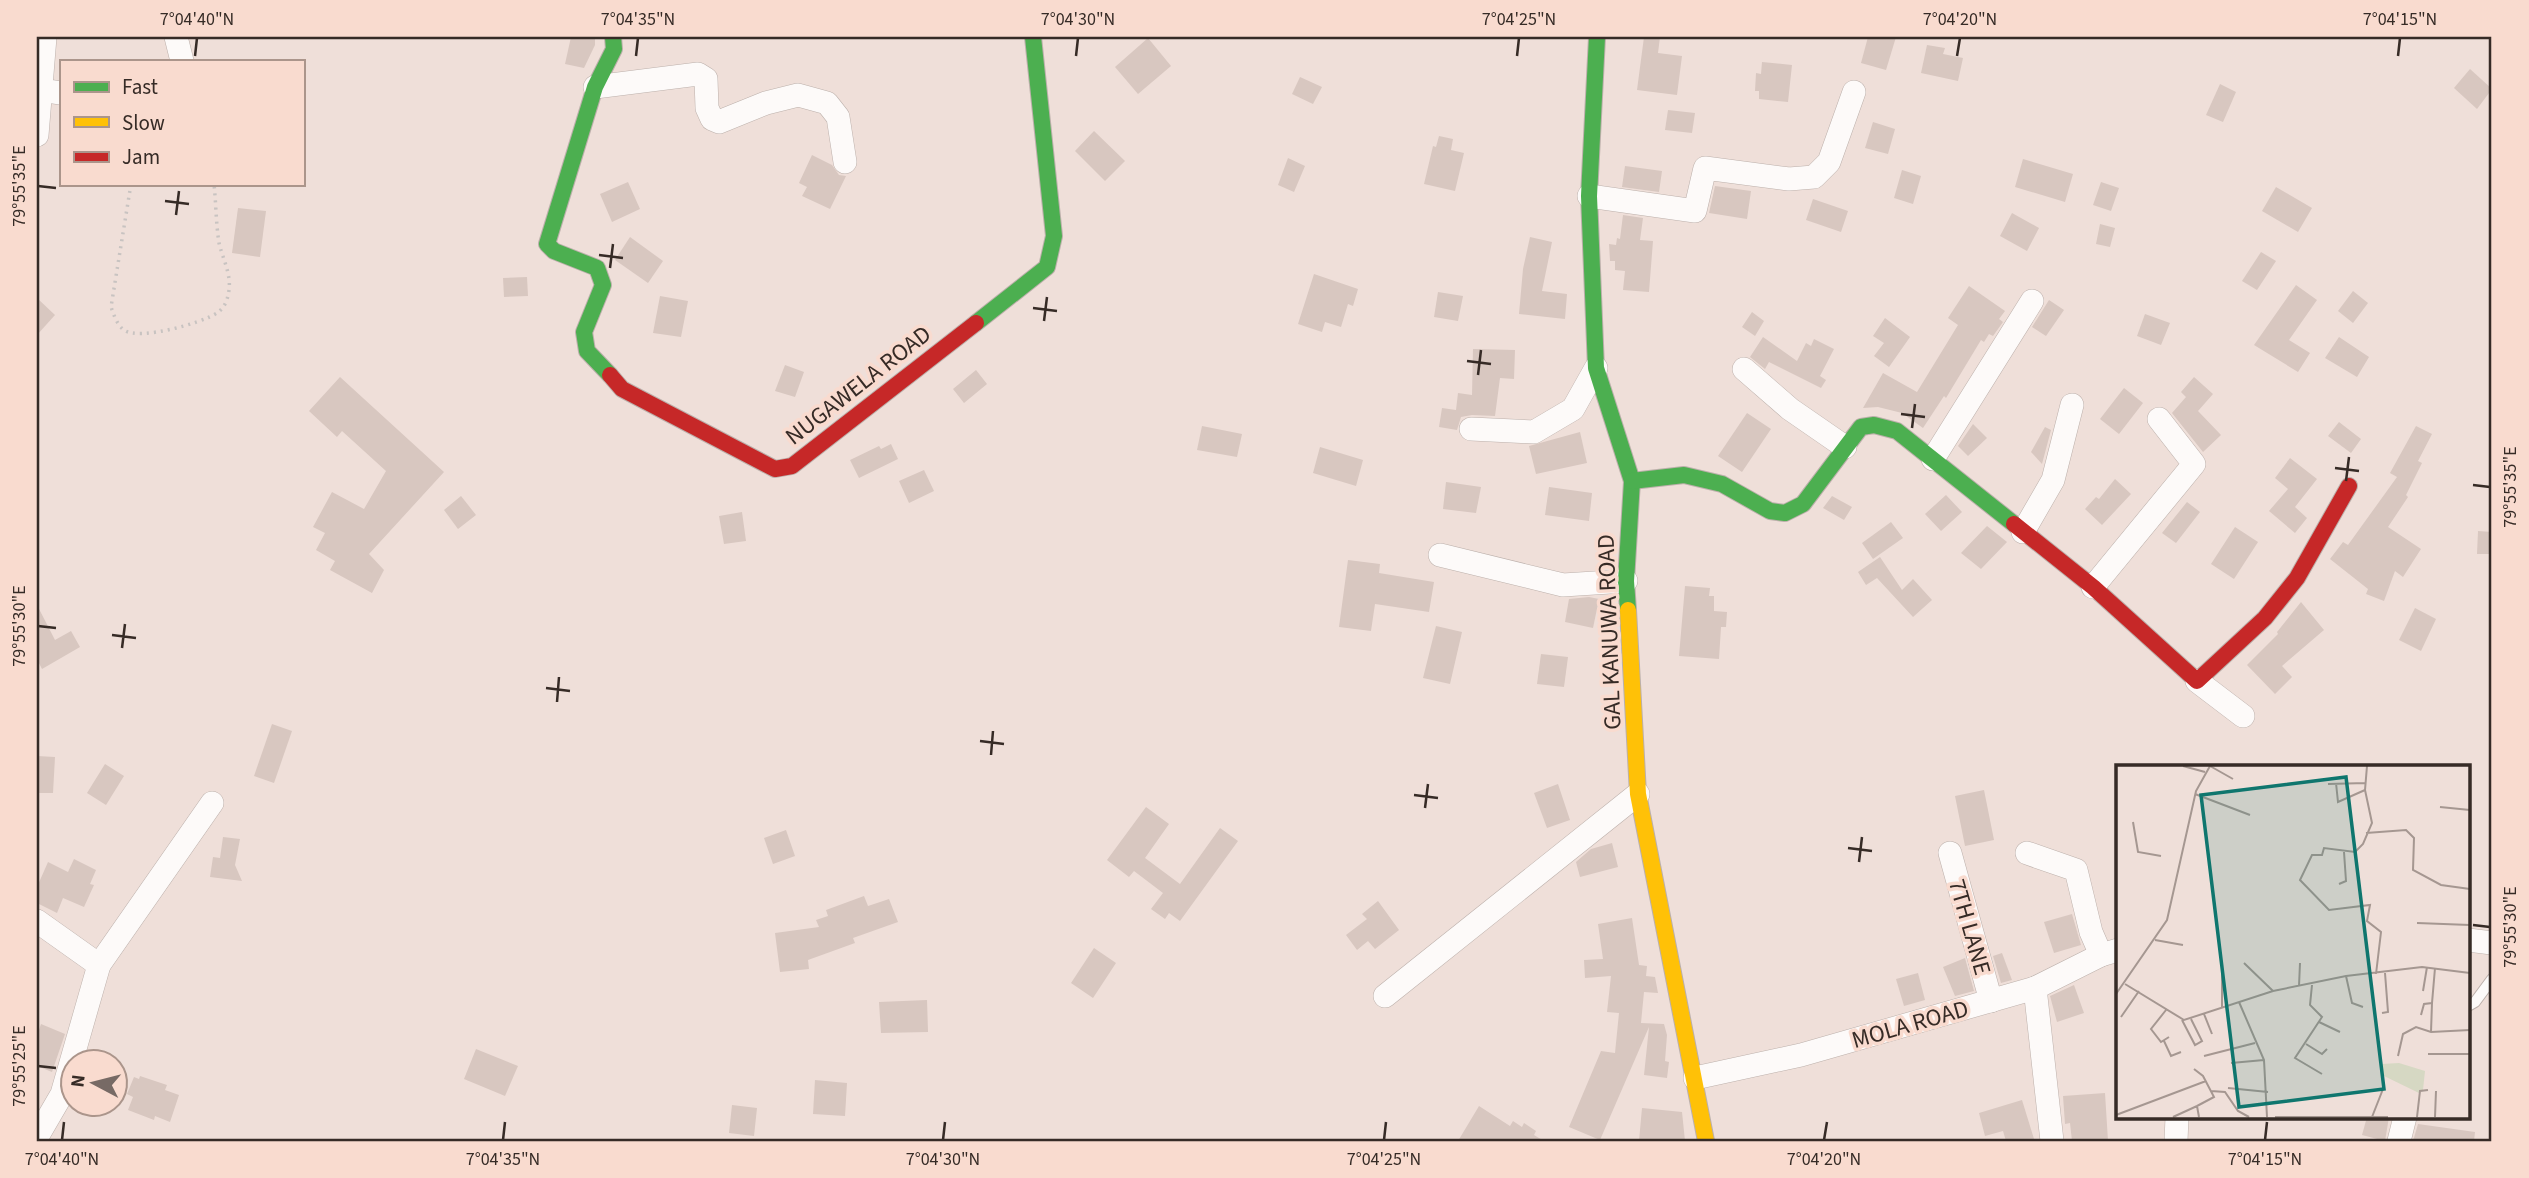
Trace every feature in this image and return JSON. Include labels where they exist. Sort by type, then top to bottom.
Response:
[{"type":"street","points":[[37,135],[50,92],[45,37]]},
{"type":"street","points":[[176,37],[182,60]]},
{"type":"street","name":"NUGAWELA ROAD","points":[[613,37],[614,49],[594,87],[547,244],[554,251],[597,268],[603,285],[584,332],[587,351],[622,389],[775,469],[792,466],[1047,267],[1054,236],[1033,37]]},
{"type":"street","name":"GAL KANUWA ROAD","points":[[1597,37],[1588,196],[1596,368],[1632,481],[1626,581],[1638,794],[1706,1141]]},
{"type":"street","points":[[594,87],[698,74],[706,79],[707,108],[712,119],[719,122],[766,103],[797,95],[827,103],[838,117],[845,162]]},
{"type":"street","points":[[1588,196],[1695,211],[1705,168],[1789,179],[1814,177],[1829,162],[1854,92]]},
{"type":"street","points":[[1933,459],[2032,302]]},
{"type":"street","points":[[1471,429],[1534,432],[1573,409],[1596,368]]},
{"type":"street","points":[[1744,369],[1790,409],[1846,447]]},
{"type":"street","points":[[2024,532],[2053,480],[2072,405]]},
{"type":"street","points":[[2093,587],[2194,464],[2159,419]]},
{"type":"street","points":[[1632,481],[1684,475],[1722,484],[1770,511],[1785,513],[1803,504],[1861,426],[1874,425],[1897,431],[2093,587],[2197,681],[2243,716]]},
{"type":"street","points":[[2197,681],[2265,618],[2297,578],[2349,486]]},
{"type":"street","points":[[1440,555],[1563,585],[1626,581]]},
{"type":"street","points":[[1385,996],[1638,794]]},
{"type":"street","points":[[37,1137],[62,1094],[99,965],[212,803]]},
{"type":"street","name":"7TH LANE","points":[[1950,853],[1991,1000]]},
{"type":"street","points":[[2027,853],[2076,870],[2091,932],[2109,953]]},
{"type":"street","points":[[37,921],[99,965]]},
{"type":"street","points":[[2470,940],[2492,943]]},
{"type":"street","name":"MOLA ROAD","points":[[1695,1078],[1801,1055],[2035,988],[2109,953]]},
{"type":"street","points":[[2035,988],[2052,1141]]},
{"type":"street","points":[[2176,1141],[2177,1118]]},
{"type":"street","points":[[2399,1141],[2405,1118]]},
{"type":"lane","points":[[2470,1005],[2492,979]]},
{"type":"path","points":[[131,186],[111,307],[116,321],[125,331],[136,334],[162,331],[200,320],[218,313],[224,306],[230,280],[219,242],[214,186]]},
{"type":"building","points":[[571,37],[595,37],[595,45],[584,68],[565,64]]},
{"type":"building","points":[[1644,37],[1660,37],[1658,53],[1682,56],[1677,95],[1637,90]]},
{"type":"building","points":[[1868,37],[1896,37],[1886,70],[1861,63]]},
{"type":"building","points":[[1148,38],[1171,66],[1138,94],[1115,67]]},
{"type":"building","points":[[1927,45],[1945,48],[1943,54],[1963,58],[1958,81],[1921,73]]},
{"type":"building","points":[[1762,62],[1792,65],[1788,102],[1759,99],[1759,91],[1755,91],[1756,73],[1761,74]]},
{"type":"building","points":[[2470,69],[2492,89],[2477,109],[2454,88]]},
{"type":"building","points":[[1300,77],[1322,87],[1313,104],[1292,94]]},
{"type":"building","points":[[2220,84],[2236,92],[2223,122],[2206,115]]},
{"type":"building","points":[[1668,110],[1695,113],[1692,133],[1665,130]]},
{"type":"building","points":[[1873,122],[1895,129],[1888,154],[1865,148]]},
{"type":"building","points":[[1094,131],[1125,161],[1105,181],[1075,151]]},
{"type":"building","points":[[1439,136],[1453,139],[1451,150],[1464,153],[1455,191],[1424,184],[1433,146],[1436,147]]},
{"type":"building","points":[[812,155],[832,165],[839,175],[846,176],[830,209],[802,196],[807,187],[799,183]]},
{"type":"building","points":[[1288,158],[1305,166],[1294,192],[1278,185]]},
{"type":"building","points":[[2023,159],[2073,174],[2065,202],[2015,187]]},
{"type":"building","points":[[1625,166],[1662,171],[1659,192],[1622,187]]},
{"type":"building","points":[[1902,170],[1921,176],[1913,204],[1894,198]]},
{"type":"building","points":[[628,182],[640,209],[612,222],[600,194]]},
{"type":"building","points":[[2101,182],[2119,188],[2111,211],[2093,205]]},
{"type":"building","points":[[1715,186],[1751,191],[1747,219],[1709,213]]},
{"type":"building","points":[[2276,187],[2312,208],[2298,232],[2262,211]]},
{"type":"building","points":[[1813,199],[1848,211],[1841,232],[1806,220]]},
{"type":"building","points":[[238,208],[266,211],[260,257],[232,253]]},
{"type":"building","points":[[2012,213],[2039,228],[2027,251],[2000,236]]},
{"type":"building","points":[[1623,215],[1643,218],[1640,240],[1653,241],[1649,292],[1623,290],[1625,271],[1615,270],[1615,261],[1610,261],[1609,244],[1616,245],[1617,238],[1620,239]]},
{"type":"building","points":[[2100,224],[2115,228],[2110,247],[2096,244]]},
{"type":"building","points":[[630,237],[663,261],[648,283],[615,260]]},
{"type":"building","points":[[1530,237],[1552,242],[1542,291],[1567,294],[1565,319],[1519,314],[1523,269]]},
{"type":"building","points":[[2261,252],[2276,261],[2257,290],[2242,281]]},
{"type":"building","points":[[1314,274],[1358,289],[1353,306],[1348,304],[1341,327],[1325,322],[1322,332],[1298,324]]},
{"type":"building","points":[[527,277],[528,296],[504,297],[503,278]]},
{"type":"building","points":[[2296,285],[2317,300],[2289,340],[2310,353],[2298,372],[2254,345]]},
{"type":"building","points":[[1969,286],[2005,311],[1999,319],[2003,322],[1993,336],[1989,334],[1984,342],[1981,340],[1946,398],[1944,396],[1923,428],[1902,413],[1878,407],[1863,408],[1883,373],[1917,392],[1958,325],[1948,318]]},
{"type":"building","points":[[2353,291],[2368,303],[2353,323],[2338,311]]},
{"type":"building","points":[[1438,292],[1463,296],[1458,321],[1434,317]]},
{"type":"building","points":[[660,296],[688,301],[681,337],[653,333]]},
{"type":"building","points":[[37,298],[55,315],[37,335]]},
{"type":"building","points":[[2049,300],[2064,310],[2046,336],[2032,327]]},
{"type":"building","points":[[1752,312],[1764,321],[1755,336],[1742,327]]},
{"type":"building","points":[[2145,314],[2170,323],[2161,345],[2137,336]]},
{"type":"building","points":[[1885,318],[1910,337],[1889,367],[1874,356],[1884,343],[1873,336]]},
{"type":"building","points":[[1763,337],[1797,361],[1806,343],[1811,346],[1814,339],[1834,349],[1820,376],[1826,380],[1821,388],[1769,362],[1765,369],[1750,357]]},
{"type":"building","points":[[2339,337],[2369,357],[2357,377],[2325,358]]},
{"type":"building","points":[[1473,349],[1515,350],[1514,379],[1500,378],[1495,416],[1461,417],[1457,430],[1439,427],[1442,408],[1456,410],[1458,393],[1472,395]]},
{"type":"building","points":[[785,365],[804,372],[795,397],[775,391]]},
{"type":"building","points":[[976,370],[987,384],[964,403],[953,389]]},
{"type":"building","points":[[340,377],[444,472],[369,554],[384,570],[372,593],[330,570],[335,561],[316,550],[325,533],[313,527],[332,492],[364,509],[386,471],[342,431],[337,437],[309,411]]},
{"type":"building","points":[[2194,377],[2213,394],[2198,411],[2221,435],[2203,452],[2172,413],[2186,397],[2181,392]]},
{"type":"building","points":[[2124,388],[2143,403],[2119,434],[2100,419]]},
{"type":"building","points":[[1747,413],[1771,429],[1742,472],[1718,456]]},
{"type":"building","points":[[2339,422],[2361,439],[2351,453],[2328,436]]},
{"type":"building","points":[[1973,424],[1987,438],[1968,456],[1958,446]]},
{"type":"building","points":[[1202,426],[1242,434],[1237,457],[1197,450]]},
{"type":"building","points":[[2416,426],[2432,434],[2418,461],[2422,463],[2406,495],[2408,497],[2388,527],[2421,549],[2403,577],[2395,571],[2384,601],[2366,594],[2368,589],[2330,559],[2343,542],[2348,545],[2397,477],[2390,473]]},
{"type":"building","points":[[2045,427],[2051,430],[2042,464],[2031,452]]},
{"type":"building","points":[[1580,432],[1587,463],[1536,474],[1529,446]]},
{"type":"building","points":[[891,444],[898,459],[859,478],[850,460],[879,446],[881,449]]},
{"type":"building","points":[[1320,447],[1363,460],[1356,486],[1313,473]]},
{"type":"building","points":[[2290,458],[2317,479],[2295,507],[2307,518],[2295,533],[2269,511],[2288,489],[2275,478]]},
{"type":"building","points":[[924,470],[934,491],[909,503],[899,481]]},
{"type":"building","points":[[2115,479],[2131,494],[2102,525],[2085,509],[2096,497],[2099,499]]},
{"type":"building","points":[[1446,482],[1481,487],[1476,513],[1443,509]]},
{"type":"building","points":[[1549,487],[1592,493],[1589,521],[1545,515]]},
{"type":"building","points":[[1946,495],[1962,512],[1941,531],[1925,514]]},
{"type":"building","points":[[461,496],[476,515],[458,529],[444,510]]},
{"type":"building","points":[[1832,496],[1852,507],[1844,520],[1823,508]]},
{"type":"building","points":[[2187,502],[2200,512],[2176,543],[2162,533]]},
{"type":"building","points":[[742,512],[746,541],[724,544],[719,516]]},
{"type":"building","points":[[1891,522],[1903,538],[1873,559],[1862,543]]},
{"type":"building","points":[[1987,526],[2007,542],[1981,569],[1961,553]]},
{"type":"building","points":[[2235,527],[2258,542],[2234,579],[2211,564]]},
{"type":"building","points":[[2478,531],[2492,532],[2492,554],[2477,554]]},
{"type":"building","points":[[1880,557],[1902,590],[1913,579],[1932,600],[1913,617],[1877,578],[1866,585],[1858,572]]},
{"type":"building","points":[[1348,560],[1380,564],[1379,573],[1434,582],[1429,612],[1375,604],[1371,631],[1339,627]]},
{"type":"building","points":[[1685,586],[1710,588],[1709,596],[1714,596],[1714,611],[1727,612],[1726,627],[1721,627],[1719,659],[1679,656]]},
{"type":"building","points":[[1569,599],[1599,599],[1593,628],[1565,622]]},
{"type":"building","points":[[2301,602],[2324,630],[2282,666],[2292,677],[2275,694],[2247,665],[2278,634]]},
{"type":"building","points":[[37,605],[55,640],[71,631],[80,647],[42,669],[37,659]]},
{"type":"building","points":[[2415,608],[2436,619],[2421,651],[2399,640]]},
{"type":"building","points":[[1436,626],[1462,632],[1450,684],[1423,678]]},
{"type":"building","points":[[1541,654],[1568,657],[1564,687],[1537,684]]},
{"type":"building","points":[[272,724],[292,731],[274,783],[254,776]]},
{"type":"building","points":[[37,756],[55,757],[53,793],[37,793]]},
{"type":"building","points":[[105,764],[124,776],[106,805],[87,793]]},
{"type":"building","points":[[1558,784],[1570,820],[1547,828],[1534,793]]},
{"type":"building","points":[[1984,790],[1994,840],[1965,846],[1955,796]]},
{"type":"building","points":[[1146,807],[1169,824],[1145,858],[1180,884],[1220,828],[1238,841],[1180,921],[1169,913],[1165,919],[1151,909],[1163,893],[1134,871],[1129,877],[1107,860]]},
{"type":"building","points":[[786,830],[795,856],[773,864],[764,838]]},
{"type":"building","points":[[223,837],[240,839],[235,865],[242,881],[210,877],[213,857],[220,858]]},
{"type":"building","points":[[1612,843],[1618,867],[1580,877],[1576,862],[1591,849]]},
{"type":"building","points":[[74,859],[96,870],[90,884],[94,885],[84,907],[63,898],[57,913],[37,903],[37,887],[48,862],[68,872]]},
{"type":"building","points":[[864,896],[868,906],[889,899],[898,922],[853,938],[855,943],[808,960],[809,969],[780,972],[775,933],[819,927],[816,920],[828,916],[826,910]]},
{"type":"building","points":[[1378,901],[1399,930],[1375,949],[1368,941],[1357,950],[1346,935],[1367,919],[1362,914]]},
{"type":"building","points":[[2072,914],[2081,945],[2054,953],[2044,922]]},
{"type":"building","points":[[1632,918],[1639,965],[1647,966],[1646,976],[1655,977],[1658,993],[1644,992],[1641,1023],[1664,1024],[1667,1035],[1665,1061],[1669,1062],[1667,1078],[1644,1075],[1649,1027],[1600,1140],[1569,1127],[1601,1051],[1615,1053],[1619,1013],[1607,1012],[1611,976],[1585,978],[1584,960],[1603,959],[1598,924]]},
{"type":"building","points":[[1094,948],[1116,963],[1093,998],[1071,983]]},
{"type":"building","points":[[2002,953],[2012,980],[2001,983],[1993,956]]},
{"type":"building","points":[[1965,958],[1974,991],[1955,996],[1943,967]]},
{"type":"building","points":[[1918,973],[1925,1000],[1904,1006],[1896,979]]},
{"type":"building","points":[[2074,985],[2084,1013],[2057,1022],[2050,996]]},
{"type":"building","points":[[927,1000],[928,1032],[881,1033],[879,1002]]},
{"type":"building","points":[[41,1024],[65,1034],[52,1072],[37,1066],[37,1036]]},
{"type":"building","points":[[476,1049],[518,1066],[505,1096],[464,1079]]},
{"type":"building","points":[[140,1076],[167,1085],[165,1090],[179,1095],[170,1122],[155,1116],[154,1120],[130,1111],[133,1097],[130,1096],[130,1087],[134,1077],[139,1079]]},
{"type":"building","points":[[815,1080],[847,1083],[845,1116],[813,1114]]},
{"type":"building","points":[[2105,1093],[2108,1141],[2072,1141],[2070,1123],[2065,1124],[2063,1096]]},
{"type":"building","points":[[2022,1100],[2034,1139],[2006,1141],[2003,1131],[1985,1136],[1979,1113]]},
{"type":"building","points":[[732,1105],[757,1108],[754,1136],[729,1133]]},
{"type":"building","points":[[1479,1106],[1510,1126],[1513,1121],[1522,1127],[1524,1123],[1536,1131],[1534,1135],[1544,1141],[1458,1141]]},
{"type":"building","points":[[1642,1108],[1682,1112],[1685,1141],[1639,1141]]},
{"type":"building","points":[[2367,1118],[2389,1118],[2385,1141],[2362,1135]]},
{"type":"building","points":[[2418,1124],[2475,1132],[2474,1141],[2413,1141]]},
{"type":"traffic: fast","points":[[610,375],[587,351],[584,332],[603,285],[597,268],[554,251],[547,244],[595,87],[614,49],[613,37]]},
{"type":"traffic: fast","points":[[976,323],[1047,267],[1054,236],[1033,37]]},
{"type":"traffic: fast","points":[[1597,37],[1589,196],[1596,368],[1632,481],[1626,581],[1628,610]]},
{"type":"traffic: fast","points":[[1632,481],[1684,475],[1722,484],[1770,511],[1785,513],[1803,504],[1861,427],[1874,425],[1897,431],[2014,524]]},
{"type":"traffic: slow","points":[[1628,610],[1638,794],[1706,1141]]},
{"type":"traffic: jam","points":[[610,375],[622,389],[775,469],[792,466],[976,323]]},
{"type":"traffic: jam","points":[[2014,524],[2093,587],[2197,681],[2265,618],[2297,578],[2349,486]]}]
